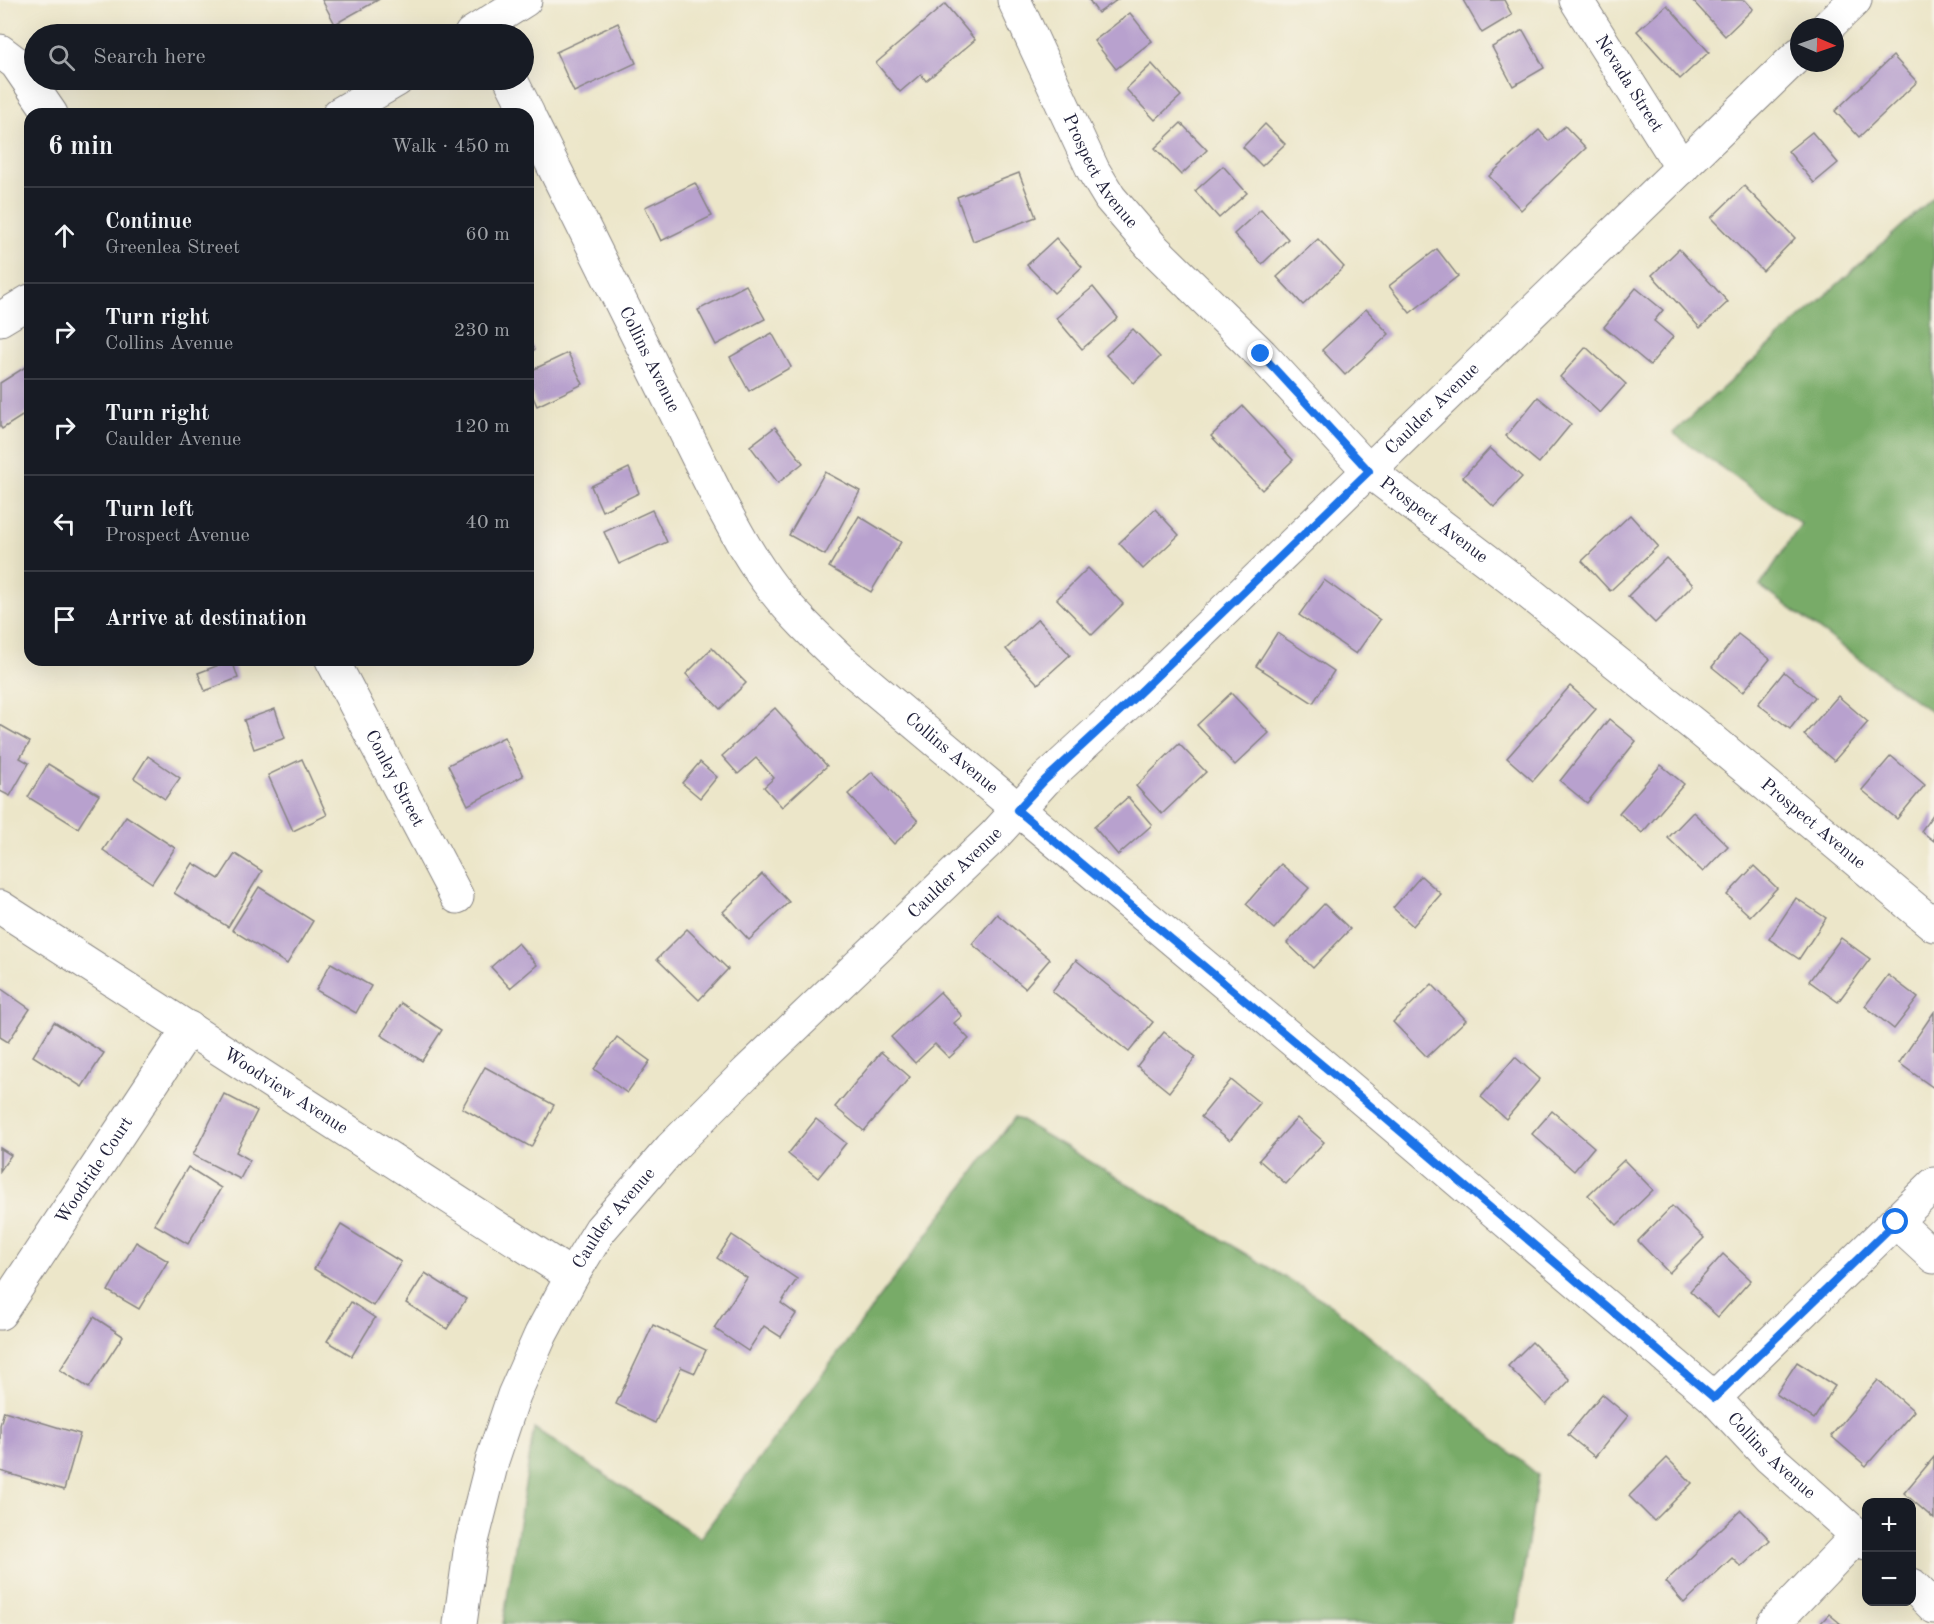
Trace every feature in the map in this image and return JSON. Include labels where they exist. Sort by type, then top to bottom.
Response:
[{"type":"street","points":[[480,24],[525,0]]},
{"type":"street","name":"Prospect Avenue","points":[[1014,0],[1093,170],[1110,198],[1153,248],[1261,354],[1369,471],[1518,584],[1680,714],[1934,925]]},
{"type":"street","name":"Nevada Street","points":[[1576,0],[1682,168]]},
{"type":"street","points":[[1836,18],[1855,0]]},
{"type":"street","points":[[0,51],[16,63],[24,75]]},
{"type":"street","name":"Caulder Avenue","points":[[460,1624],[471,1545],[493,1458],[519,1385],[541,1334],[600,1230],[671,1148],[747,1072],[993,837],[1045,780],[1135,697],[1790,63]]},
{"type":"street","points":[[35,90],[47,108]]},
{"type":"street","points":[[349,108],[380,90]]},
{"type":"street","name":"Collins Avenue","points":[[516,90],[525,108]]},
{"type":"street","name":"Collins Avenue","points":[[534,126],[744,547],[773,589],[807,628],[845,664],[1714,1398],[1770,1458],[1862,1539]]},
{"type":"street","points":[[0,319],[24,305]]},
{"type":"street","name":"Conley Street","points":[[336,666],[457,897]]},
{"type":"street","name":"Woodview Avenue","points":[[0,907],[572,1276]]},
{"type":"street","name":"Woodride Court","points":[[0,1313],[189,1028]]},
{"type":"street","points":[[1714,1398],[1934,1184]]},
{"type":"street","points":[[1896,1222],[1934,1257]]},
{"type":"street","points":[[1773,1624],[1862,1539]]},
{"type":"street","points":[[1916,1590],[1934,1606]]},
{"type":"green space","points":[[1934,197],[1934,714],[1760,586],[1801,524],[1673,433]]},
{"type":"green space","points":[[1015,1117],[1330,1304],[1538,1475],[1516,1624],[503,1624],[534,1428],[700,1538]]},
{"type":"building","points":[[322,0],[378,0],[335,24]]},
{"type":"building","points":[[1089,0],[1117,0],[1098,13]]},
{"type":"building","points":[[1463,0],[1504,0],[1512,15],[1482,33]]},
{"type":"building","points":[[1692,0],[1745,0],[1753,9],[1725,36]]},
{"type":"building","points":[[945,4],[975,40],[926,81],[921,74],[900,92],[876,63]]},
{"type":"building","points":[[1667,5],[1709,52],[1680,79],[1637,31]]},
{"type":"building","points":[[1130,13],[1152,41],[1116,69],[1094,41]]},
{"type":"building","points":[[618,23],[636,63],[574,92],[556,52]]},
{"type":"building","points":[[1523,30],[1544,68],[1513,86],[1492,47]]},
{"type":"building","points":[[1893,56],[1917,82],[1859,137],[1835,111]]},
{"type":"building","points":[[1152,64],[1181,96],[1155,120],[1126,89]]},
{"type":"building","points":[[1181,123],[1207,150],[1181,175],[1155,148]]},
{"type":"building","points":[[1265,124],[1285,144],[1262,166],[1243,147]]},
{"type":"building","points":[[1565,126],[1586,148],[1521,210],[1489,176],[1539,130],[1549,141]]},
{"type":"building","points":[[1812,132],[1838,163],[1814,183],[1788,151]]},
{"type":"building","points":[[1223,166],[1247,193],[1219,218],[1195,191]]},
{"type":"building","points":[[1019,173],[1036,217],[973,241],[957,197]]},
{"type":"building","points":[[695,183],[712,216],[661,241],[645,207]]},
{"type":"building","points":[[1744,186],[1795,238],[1763,271],[1711,218]]},
{"type":"building","points":[[1261,209],[1288,239],[1262,264],[1234,234]]},
{"type":"building","points":[[1056,238],[1082,267],[1054,293],[1027,265]]},
{"type":"building","points":[[1318,239],[1344,267],[1303,305],[1277,277]]},
{"type":"building","points":[[1437,249],[1458,276],[1410,313],[1389,286]]},
{"type":"building","points":[[1679,249],[1728,302],[1700,328],[1652,275]]},
{"type":"building","points":[[746,285],[765,319],[716,345],[698,310]]},
{"type":"building","points":[[1093,287],[1118,318],[1082,349],[1056,318]]},
{"type":"building","points":[[1636,288],[1663,310],[1654,321],[1673,337],[1650,365],[1604,327]]},
{"type":"building","points":[[1366,309],[1389,334],[1345,375],[1322,350]]},
{"type":"building","points":[[1133,329],[1160,357],[1134,383],[1106,355]]},
{"type":"building","points":[[772,333],[791,367],[749,391],[730,357]]},
{"type":"building","points":[[1586,347],[1626,384],[1600,413],[1560,377]]},
{"type":"building","points":[[568,353],[583,384],[537,406],[534,399],[534,369]]},
{"type":"building","points":[[24,368],[24,415],[2,429],[0,426],[0,383]]},
{"type":"building","points":[[1538,397],[1571,424],[1539,463],[1506,436]]},
{"type":"building","points":[[1243,406],[1293,460],[1262,490],[1211,436]]},
{"type":"building","points":[[775,427],[803,463],[778,483],[750,446]]},
{"type":"building","points":[[1490,448],[1522,477],[1494,507],[1463,477]]},
{"type":"building","points":[[629,468],[639,493],[602,511],[591,486]]},
{"type":"building","points":[[825,472],[860,491],[825,555],[789,535]]},
{"type":"building","points":[[1155,509],[1179,535],[1143,569],[1119,543]]},
{"type":"building","points":[[652,510],[667,542],[619,564],[604,532]]},
{"type":"building","points":[[1630,515],[1658,546],[1610,591],[1582,561]]},
{"type":"building","points":[[859,516],[901,542],[871,592],[829,567]]},
{"type":"building","points":[[1666,558],[1693,585],[1655,623],[1628,596]]},
{"type":"building","points":[[1088,568],[1123,604],[1092,635],[1057,599]]},
{"type":"building","points":[[1324,580],[1380,620],[1356,654],[1299,615]]},
{"type":"building","points":[[1038,619],[1070,655],[1038,684],[1006,649]]},
{"type":"building","points":[[1277,633],[1334,671],[1313,703],[1256,666]]},
{"type":"building","points":[[1738,634],[1770,659],[1743,692],[1712,667]]},
{"type":"building","points":[[712,648],[746,683],[720,709],[686,674]]},
{"type":"building","points":[[216,666],[234,666],[238,678],[205,691],[198,673]]},
{"type":"building","points":[[1784,672],[1815,697],[1790,729],[1758,704]]},
{"type":"building","points":[[1570,686],[1596,709],[1533,781],[1507,758]]},
{"type":"building","points":[[1231,693],[1269,733],[1235,765],[1197,725]]},
{"type":"building","points":[[1838,696],[1868,722],[1834,761],[1804,735]]},
{"type":"building","points":[[775,708],[827,766],[782,807],[764,787],[774,778],[756,758],[738,774],[722,756]]},
{"type":"building","points":[[275,709],[285,738],[254,749],[244,720]]},
{"type":"building","points":[[1609,719],[1636,741],[1587,803],[1560,781]]},
{"type":"building","points":[[0,725],[30,742],[20,758],[29,763],[10,796],[0,791]]},
{"type":"building","points":[[504,737],[523,776],[468,805],[448,765]]},
{"type":"building","points":[[1179,744],[1206,772],[1162,814],[1136,786]]},
{"type":"building","points":[[148,756],[180,778],[165,799],[134,778]]},
{"type":"building","points":[[1891,756],[1925,785],[1897,819],[1862,790]]},
{"type":"building","points":[[302,759],[327,815],[293,831],[268,775]]},
{"type":"building","points":[[700,762],[717,777],[700,798],[682,783]]},
{"type":"building","points":[[48,764],[99,795],[78,828],[28,797]]},
{"type":"building","points":[[1661,765],[1684,784],[1642,833],[1619,813]]},
{"type":"building","points":[[872,772],[918,821],[894,844],[848,794]]},
{"type":"building","points":[[1128,797],[1152,825],[1118,855],[1094,827]]},
{"type":"building","points":[[1693,812],[1728,846],[1703,872],[1668,838]]},
{"type":"building","points":[[1934,813],[1934,841],[1921,831]]},
{"type":"building","points":[[126,816],[175,848],[152,883],[103,850]]},
{"type":"building","points":[[235,854],[262,871],[228,927],[174,893],[193,863],[219,879]]},
{"type":"building","points":[[1281,864],[1309,888],[1274,929],[1246,904]]},
{"type":"building","points":[[1754,866],[1777,888],[1750,916],[1727,895]]},
{"type":"building","points":[[762,874],[789,902],[749,940],[723,912]]},
{"type":"building","points":[[1421,876],[1441,894],[1413,926],[1393,908]]},
{"type":"building","points":[[259,887],[313,921],[287,964],[232,930]]},
{"type":"building","points":[[1796,898],[1826,918],[1799,959],[1769,939]]},
{"type":"building","points":[[1324,904],[1350,929],[1313,968],[1287,943]]},
{"type":"building","points":[[997,914],[1050,959],[1025,988],[972,944]]},
{"type":"building","points":[[687,929],[728,969],[699,1000],[657,959]]},
{"type":"building","points":[[1841,938],[1870,959],[1838,1002],[1809,981]]},
{"type":"building","points":[[518,943],[537,965],[510,988],[491,967]]},
{"type":"building","points":[[1076,960],[1153,1022],[1129,1052],[1052,991]]},
{"type":"building","points":[[331,963],[371,986],[356,1013],[316,990]]},
{"type":"building","points":[[1888,975],[1918,998],[1894,1029],[1865,1006]]},
{"type":"building","points":[[1432,984],[1466,1020],[1427,1057],[1393,1022]]},
{"type":"building","points":[[0,988],[30,1009],[8,1042],[0,1037]]},
{"type":"building","points":[[940,992],[962,1016],[954,1023],[969,1039],[949,1058],[935,1044],[915,1063],[891,1037]]},
{"type":"building","points":[[401,1003],[442,1030],[422,1061],[381,1035]]},
{"type":"building","points":[[1934,1012],[1934,1088],[1899,1063]]},
{"type":"building","points":[[54,1022],[104,1053],[82,1087],[33,1056]]},
{"type":"building","points":[[1164,1032],[1196,1057],[1169,1092],[1137,1066]]},
{"type":"building","points":[[617,1037],[650,1061],[627,1093],[594,1069]]},
{"type":"building","points":[[881,1052],[910,1077],[864,1131],[835,1107]]},
{"type":"building","points":[[1515,1057],[1540,1079],[1506,1119],[1481,1097]]},
{"type":"building","points":[[485,1067],[554,1105],[531,1147],[462,1108]]},
{"type":"building","points":[[1231,1080],[1260,1103],[1230,1140],[1201,1117]]},
{"type":"building","points":[[224,1094],[257,1111],[236,1152],[250,1160],[240,1179],[193,1155]]},
{"type":"building","points":[[1552,1111],[1594,1147],[1574,1171],[1532,1134]]},
{"type":"building","points":[[1297,1118],[1324,1142],[1286,1184],[1259,1160]]},
{"type":"building","points":[[816,1119],[846,1143],[818,1178],[788,1154]]},
{"type":"building","points":[[0,1148],[11,1155],[0,1171]]},
{"type":"building","points":[[1624,1160],[1653,1190],[1617,1225],[1588,1195]]},
{"type":"building","points":[[188,1167],[221,1188],[188,1244],[154,1224]]},
{"type":"building","points":[[1672,1206],[1704,1238],[1669,1273],[1638,1241]]},
{"type":"building","points":[[341,1225],[401,1262],[373,1306],[314,1269]]},
{"type":"building","points":[[732,1235],[797,1279],[781,1303],[796,1314],[781,1337],[764,1326],[748,1351],[714,1328],[747,1278],[717,1258]]},
{"type":"building","points":[[136,1242],[168,1261],[139,1309],[108,1291]]},
{"type":"building","points":[[1723,1254],[1751,1280],[1718,1317],[1690,1291]]},
{"type":"building","points":[[425,1273],[466,1299],[447,1329],[406,1303]]},
{"type":"building","points":[[351,1302],[375,1318],[352,1356],[327,1341]]},
{"type":"building","points":[[94,1317],[123,1336],[89,1388],[60,1370]]},
{"type":"building","points":[[653,1325],[706,1350],[695,1373],[681,1367],[655,1423],[616,1404]]},
{"type":"building","points":[[1532,1342],[1570,1380],[1546,1405],[1508,1366]]},
{"type":"building","points":[[1797,1362],[1835,1386],[1814,1419],[1776,1394]]},
{"type":"building","points":[[1878,1380],[1914,1411],[1866,1466],[1831,1436]]},
{"type":"building","points":[[1602,1394],[1628,1416],[1595,1457],[1568,1435]]},
{"type":"building","points":[[4,1411],[80,1434],[64,1490],[0,1471],[0,1425]]},
{"type":"building","points":[[1934,1457],[1934,1519],[1916,1503],[1916,1498],[1910,1498],[1904,1493]]},
{"type":"building","points":[[1667,1458],[1692,1483],[1654,1521],[1629,1496]]},
{"type":"building","points":[[1741,1510],[1770,1540],[1741,1567],[1732,1558],[1684,1603],[1665,1582]]},
{"type":"building","points":[[1829,1614],[1841,1624],[1820,1624]]},
{"type":"route","points":[[1261,354],[1369,471],[1135,697],[1045,780],[1017,810],[1339,1079],[1714,1398],[1896,1222]]}]
